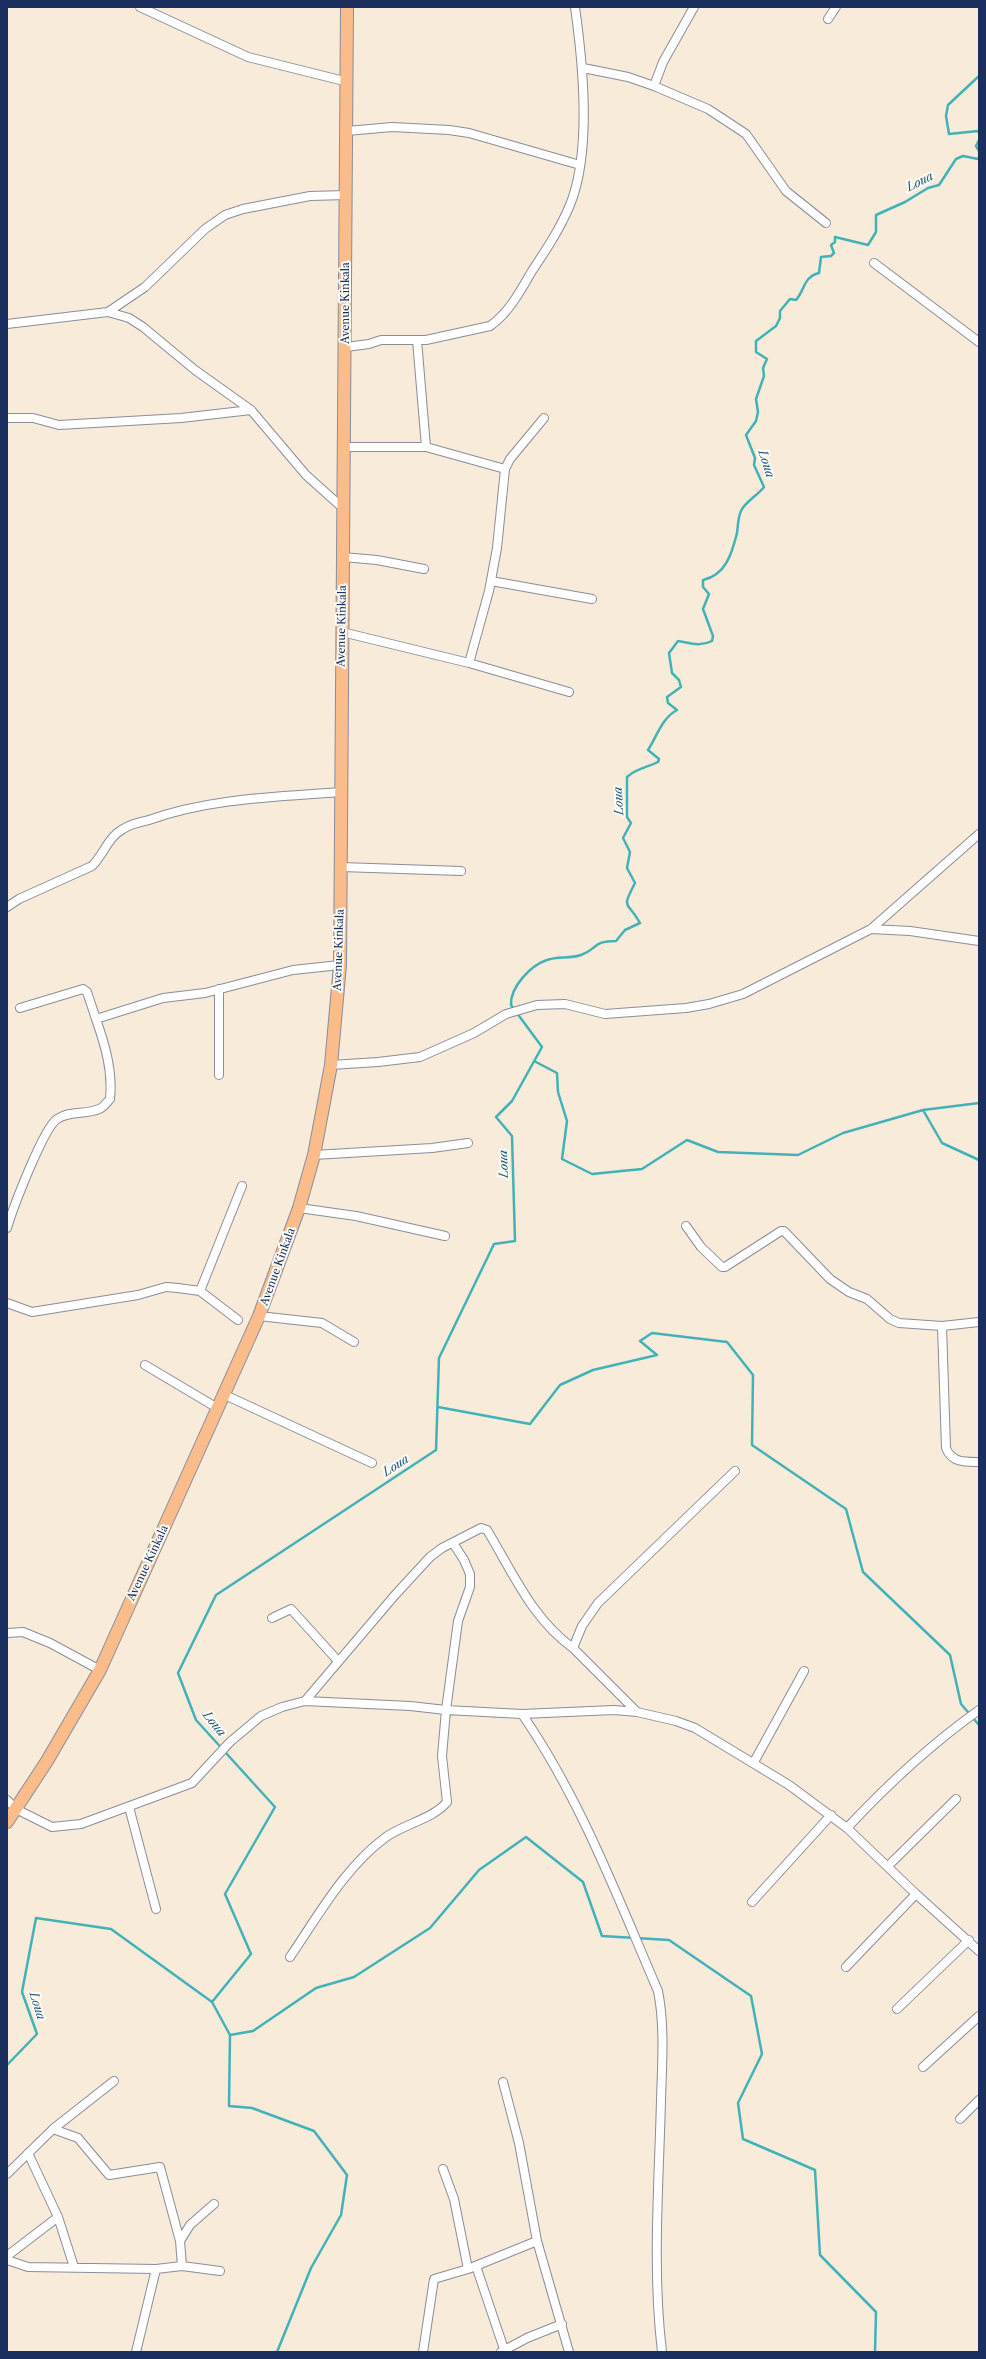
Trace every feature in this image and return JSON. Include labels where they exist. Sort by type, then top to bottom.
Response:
[{"type":"main road","name":"Avenue Kinkala","points":[[7,1822],[47,1761],[100,1670],[225,1395],[259,1316],[299,1208],[314,1155],[331,1065],[340,965],[342,632],[345,510],[344,448],[348,82],[347,7]]},
{"type":"street","points":[[140,7],[248,57],[348,82]]},
{"type":"street","points":[[346,347],[369,344],[381,340],[417,340],[490,326],[498,320],[521,289],[558,229],[570,204],[580,165],[583,68],[575,7]]},
{"type":"street","points":[[654,86],[663,62],[694,7]]},
{"type":"street","points":[[828,19],[836,7]]},
{"type":"street","points":[[583,68],[628,77],[654,86],[708,109],[746,134],[786,191],[826,223]]},
{"type":"street","points":[[347,131],[392,127],[449,130],[469,134],[580,165]]},
{"type":"street","points":[[108,312],[145,287],[205,229],[225,215],[243,209],[310,196],[347,195]]},
{"type":"street","points":[[874,263],[979,342]]},
{"type":"street","points":[[7,324],[108,312],[129,318],[143,327],[195,370],[251,410],[306,475],[345,510]]},
{"type":"street","points":[[417,340],[426,447]]},
{"type":"street","points":[[7,418],[33,418],[59,425],[181,418],[251,410]]},
{"type":"street","points":[[469,663],[479,633],[497,548],[505,468],[510,459],[544,418]]},
{"type":"street","points":[[344,448],[426,447],[505,468]]},
{"type":"street","points":[[343,557],[377,560],[424,569]]},
{"type":"street","points":[[491,580],[592,599]]},
{"type":"street","points":[[342,632],[469,663],[568,692]]},
{"type":"street","points":[[7,907],[19,899],[92,866],[101,857],[110,840],[122,829],[160,815],[216,802],[342,792]]},
{"type":"street","points":[[331,1065],[378,1062],[420,1057],[474,1033],[506,1014],[538,1005],[565,1004],[605,1014],[709,1004],[743,994],[871,929],[979,834]]},
{"type":"street","points":[[341,867],[461,871]]},
{"type":"street","points":[[871,929],[910,931],[979,941]]},
{"type":"street","points":[[96,1019],[163,998],[219,989],[293,970],[340,965]]},
{"type":"street","points":[[7,1228],[9,1214],[47,1131],[57,1119],[75,1112],[99,1109],[110,1099],[112,1079],[104,1042],[87,992],[83,989],[20,1008]]},
{"type":"street","points":[[219,989],[219,1075]]},
{"type":"street","points":[[314,1155],[432,1148],[468,1143]]},
{"type":"street","points":[[200,1291],[242,1186]]},
{"type":"street","points":[[299,1208],[356,1216],[445,1236]]},
{"type":"street","points":[[686,1226],[701,1247],[718,1265],[726,1267],[780,1231],[788,1232],[830,1279],[849,1292],[867,1299],[890,1319],[899,1323],[942,1326],[979,1322]]},
{"type":"street","points":[[7,1303],[32,1312],[138,1295],[166,1287],[200,1291],[238,1320]]},
{"type":"street","points":[[259,1316],[322,1323],[354,1342]]},
{"type":"street","points":[[942,1326],[946,1448],[952,1458],[956,1460],[979,1462]]},
{"type":"street","points":[[145,1365],[219,1408]]},
{"type":"street","points":[[225,1395],[372,1463]]},
{"type":"street","points":[[572,1648],[582,1626],[598,1603],[735,1471]]},
{"type":"street","points":[[305,1702],[338,1661],[430,1558],[452,1543],[481,1528],[487,1530],[538,1616],[637,1712]]},
{"type":"street","points":[[290,1957],[335,1890],[362,1859],[386,1837],[435,1811],[447,1802],[442,1756],[446,1710],[458,1621],[470,1587],[470,1574],[464,1560],[452,1543]]},
{"type":"street","points":[[272,1618],[291,1609],[338,1661]]},
{"type":"street","points":[[7,1633],[24,1632],[100,1670]]},
{"type":"street","points":[[754,1762],[804,1671]]},
{"type":"street","points":[[7,1800],[16,1809],[52,1827],[64,1827],[81,1824],[192,1784],[221,1754],[230,1742],[261,1716],[282,1706],[305,1702],[410,1706],[446,1710],[522,1714],[614,1710],[637,1712],[676,1720],[696,1728],[754,1762],[847,1828],[916,1894],[969,1940],[979,1951]]},
{"type":"street","points":[[847,1828],[900,1774],[941,1737],[979,1710]]},
{"type":"street","points":[[522,1714],[549,1753],[569,1789],[658,1991],[661,2008],[661,2088],[656,2274],[662,2352]]},
{"type":"street","points":[[888,1866],[956,1800]]},
{"type":"street","points":[[130,1807],[156,1909]]},
{"type":"street","points":[[752,1902],[831,1816]]},
{"type":"street","points":[[846,1967],[916,1894]]},
{"type":"street","points":[[897,2009],[969,1940]]},
{"type":"street","points":[[923,2067],[979,2016]]},
{"type":"street","points":[[7,2174],[53,2129],[114,2081]]},
{"type":"street","points":[[504,2082],[519,2143],[537,2240],[569,2352]]},
{"type":"street","points":[[960,2119],[979,2100]]},
{"type":"street","points":[[53,2129],[78,2138],[109,2175],[160,2167],[180,2240],[182,2266]]},
{"type":"street","points":[[28,2153],[58,2217],[74,2267]]},
{"type":"street","points":[[443,2169],[454,2198],[468,2269]]},
{"type":"street","points":[[180,2240],[190,2225],[214,2204]]},
{"type":"street","points":[[7,2256],[58,2217]]},
{"type":"street","points":[[423,2352],[434,2279],[476,2266],[537,2240]]},
{"type":"street","points":[[7,2260],[28,2267],[156,2269],[182,2266],[220,2271]]},
{"type":"street","points":[[476,2266],[503,2351],[562,2324]]},
{"type":"street","points":[[136,2352],[156,2269]]},
{"type":"waterway","name":"Loua","points":[[979,76],[948,105],[946,116],[949,134],[978,131],[979,133]]},
{"type":"waterway","name":"Loua","points":[[979,140],[976,146],[979,151]]},
{"type":"waterway","name":"Loua","points":[[7,2065],[37,2034],[22,1992],[36,1918],[111,1929],[212,2002],[251,1954],[225,1894],[275,1807],[196,1720],[178,1673],[216,1595],[436,1450],[439,1358],[494,1244],[515,1241],[512,1136],[496,1117],[512,1101],[542,1047],[511,1005],[514,991],[528,972],[541,963],[551,959],[581,955],[603,942],[616,941],[625,930],[640,923],[627,904],[628,897],[635,883],[627,868],[630,852],[623,838],[631,823],[627,817],[627,777],[638,770],[658,762],[659,759],[648,750],[664,722],[677,710],[668,703],[667,697],[681,687],[679,680],[672,673],[669,653],[678,641],[699,644],[712,641],[713,636],[703,609],[709,594],[703,587],[703,580],[717,573],[727,562],[735,541],[741,511],[745,505],[764,487],[754,465],[755,458],[746,435],[756,421],[758,412],[756,399],[764,376],[763,368],[767,359],[756,352],[756,341],[776,326],[780,318],[780,311],[790,299],[796,300],[807,281],[819,273],[821,257],[831,256],[834,253],[831,245],[835,242],[835,237],[868,245],[876,232],[876,215],[905,202],[928,188],[939,185],[956,159],[963,156],[978,159],[979,157]]},
{"type":"waterway","points":[[534,1061],[557,1073],[558,1092],[567,1121],[562,1159],[592,1174],[642,1169],[687,1140],[718,1152],[798,1155],[843,1133],[923,1110],[942,1143],[979,1160]]},
{"type":"waterway","points":[[923,1110],[979,1103]]},
{"type":"waterway","points":[[438,1407],[530,1424],[560,1385],[593,1370],[657,1355],[640,1341],[652,1333],[727,1342],[753,1375],[752,1445],[846,1509],[863,1572],[950,1655],[961,1704],[979,1725]]},
{"type":"waterway","points":[[212,2002],[230,2035],[253,2031],[316,1988],[354,1977],[430,1928],[479,1870],[526,1837],[583,1882],[602,1936],[669,1940],[751,1996],[762,2054],[738,2103],[743,2139],[815,2170],[820,2255],[876,2312],[875,2352]]},
{"type":"waterway","points":[[230,2035],[229,2106],[252,2108],[314,2131],[347,2175],[341,2215],[311,2268],[277,2352]]}]
